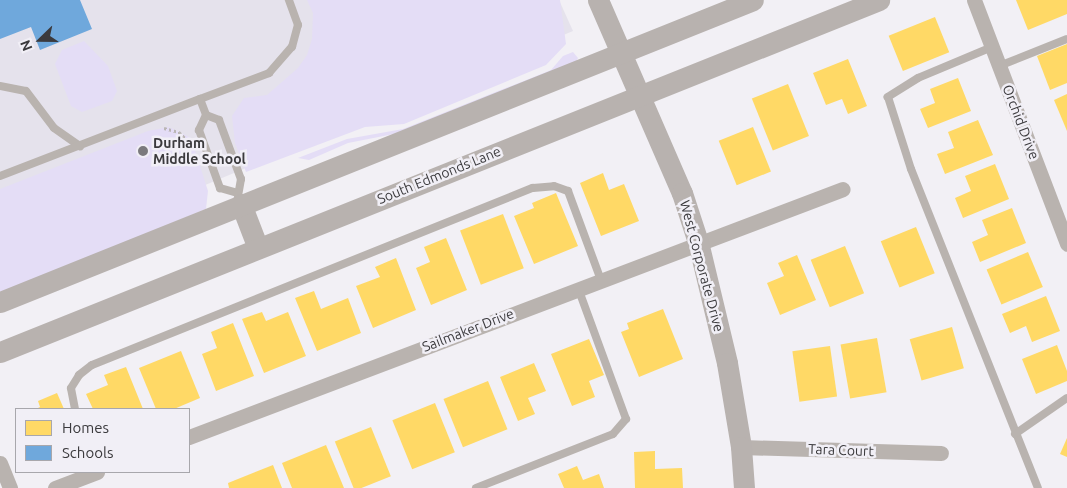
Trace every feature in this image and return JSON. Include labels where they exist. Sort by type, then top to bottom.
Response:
[{"type":"main road","name":"West Corporate Drive","points":[[598,0],[682,193],[698,242],[727,363],[741,447],[744,488]]},
{"type":"main road","points":[[0,302],[239,199],[753,0]]},
{"type":"main road","name":"South Edmonds Lane","points":[[0,352],[639,94],[879,0]]},
{"type":"main road","points":[[239,199],[258,248]]},
{"type":"street","name":"Orchid Drive","points":[[974,0],[1067,244]]},
{"type":"street","name":"Sailmaker Drive","points":[[190,437],[698,242],[843,189]]},
{"type":"street","name":"Tara Court","points":[[741,447],[941,453]]},
{"type":"street","points":[[1,469],[10,488]]},
{"type":"street","points":[[55,488],[94,473]]},
{"type":"lane","points":[[0,176],[269,73],[292,46],[298,25],[289,0]]},
{"type":"lane","points":[[999,66],[1067,40]]},
{"type":"lane","points":[[992,46],[918,78],[888,97],[911,169],[1038,488]]},
{"type":"lane","points":[[0,86],[26,91],[54,128],[80,146]]},
{"type":"lane","points":[[200,99],[206,115],[199,130],[220,188],[239,199],[241,179],[219,120],[206,115]]},
{"type":"lane","points":[[75,408],[71,388],[79,375],[92,365],[533,188],[554,186],[568,191],[600,280]]},
{"type":"lane","points":[[476,488],[612,434],[626,419],[578,288]]},
{"type":"lane","points":[[1015,434],[1067,398]]},
{"type":"path","points":[[159,116],[164,129],[179,132],[189,142]]},
{"type":"shaded area","name":"Durham Middle School","points":[[0,0],[559,0],[573,31],[0,271]]},
{"type":"shaded area","points":[[307,0],[560,0],[566,44],[546,65],[404,124],[365,127],[246,172],[235,143],[232,116],[244,98],[267,95],[298,68],[307,55],[312,39],[313,13]]},
{"type":"shaded area","points":[[84,41],[108,66],[117,91],[112,101],[82,112],[71,106],[55,64],[62,50]]},
{"type":"shaded area","points":[[573,52],[578,58],[575,64],[399,133],[348,143],[309,160],[298,158],[347,139],[403,129],[551,70],[563,56]]},
{"type":"shaded area","points":[[169,127],[191,138],[208,191],[206,209],[0,294],[0,189],[148,131]]},
{"type":"building: Homes","points":[[1016,0],[1067,0],[1067,14],[1028,30]]},
{"type":"building: Homes","points":[[935,17],[949,52],[903,71],[889,36]]},
{"type":"building: Homes","points":[[1067,44],[1067,83],[1050,90],[1037,56]]},
{"type":"building: Homes","points":[[848,59],[867,106],[848,114],[842,99],[826,105],[813,73]]},
{"type":"building: Homes","points":[[958,78],[971,111],[928,128],[920,109],[935,103],[930,89]]},
{"type":"building: Homes","points":[[788,84],[809,136],[773,151],[752,99]]},
{"type":"building: Homes","points":[[1067,94],[1067,131],[1054,100]]},
{"type":"building: Homes","points":[[978,120],[993,155],[945,174],[937,154],[954,148],[948,132]]},
{"type":"building: Homes","points":[[753,127],[771,172],[737,185],[719,141]]},
{"type":"building: Homes","points":[[995,164],[1009,199],[963,218],[955,198],[971,191],[965,176]]},
{"type":"building: Homes","points":[[603,173],[609,190],[624,184],[639,221],[601,236],[580,183]]},
{"type":"building: Homes","points":[[556,193],[578,246],[534,264],[514,216],[534,208],[532,203]]},
{"type":"building: Homes","points":[[1012,208],[1026,243],[980,262],[972,242],[988,235],[982,220]]},
{"type":"building: Homes","points":[[503,214],[524,268],[481,285],[460,230]]},
{"type":"building: Homes","points":[[916,227],[935,273],[899,288],[881,241]]},
{"type":"building: Homes","points":[[446,238],[467,290],[431,305],[416,268],[430,262],[424,247]]},
{"type":"building: Homes","points":[[845,246],[864,293],[830,307],[811,260]]},
{"type":"building: Homes","points":[[1028,252],[1043,287],[1001,305],[987,270]]},
{"type":"building: Homes","points":[[797,255],[816,300],[780,315],[767,283],[784,276],[778,263]]},
{"type":"building: Homes","points":[[396,258],[416,310],[373,328],[356,286],[380,277],[375,267]]},
{"type":"building: Homes","points":[[314,291],[321,309],[348,298],[361,333],[317,351],[295,298]]},
{"type":"building: Homes","points":[[1046,296],[1060,331],[1032,342],[1026,326],[1010,333],[1002,314]]},
{"type":"building: Homes","points":[[663,309],[683,359],[639,377],[621,332],[629,329],[627,323]]},
{"type":"building: Homes","points":[[262,312],[266,321],[288,312],[306,356],[264,373],[242,319]]},
{"type":"building: Homes","points":[[233,323],[254,376],[216,391],[202,354],[217,348],[211,332]]},
{"type":"building: Homes","points":[[952,327],[964,368],[922,380],[910,339]]},
{"type":"building: Homes","points":[[877,338],[887,392],[850,399],[841,344]]},
{"type":"building: Homes","points":[[589,339],[604,375],[589,381],[595,397],[572,406],[551,354]]},
{"type":"building: Homes","points":[[1057,345],[1067,371],[1067,381],[1036,394],[1022,359]]},
{"type":"building: Homes","points":[[830,346],[837,397],[799,402],[792,351]]},
{"type":"building: Homes","points":[[181,351],[200,398],[176,408],[156,408],[139,368]]},
{"type":"building: Homes","points":[[534,363],[546,391],[528,398],[535,414],[518,421],[500,377]]},
{"type":"building: Homes","points":[[126,367],[143,408],[93,408],[86,394],[108,385],[104,375]]},
{"type":"building: Homes","points":[[488,381],[507,429],[463,447],[443,399]]},
{"type":"building: Homes","points":[[57,393],[64,408],[38,408],[40,407],[38,401]]},
{"type":"building: Homes","points":[[435,403],[455,452],[412,469],[392,420]]},
{"type":"building: Homes","points":[[371,427],[391,476],[362,488],[354,488],[335,442]]},
{"type":"building: Homes","points":[[1067,438],[1067,457],[1060,454]]},
{"type":"building: Homes","points":[[326,445],[344,488],[292,488],[282,463]]},
{"type":"building: Homes","points":[[655,451],[655,469],[682,468],[683,488],[635,488],[634,452]]},
{"type":"building: Homes","points":[[273,465],[282,488],[229,488],[228,483]]},
{"type":"building: Homes","points":[[577,466],[583,480],[599,474],[604,488],[564,488],[558,474]]},
{"type":"building: Schools","points":[[0,0],[80,0],[92,29],[40,50],[31,27],[0,39]]},
{"type":"place","name":"Durham Middle School","points":[[143,151]]}]
